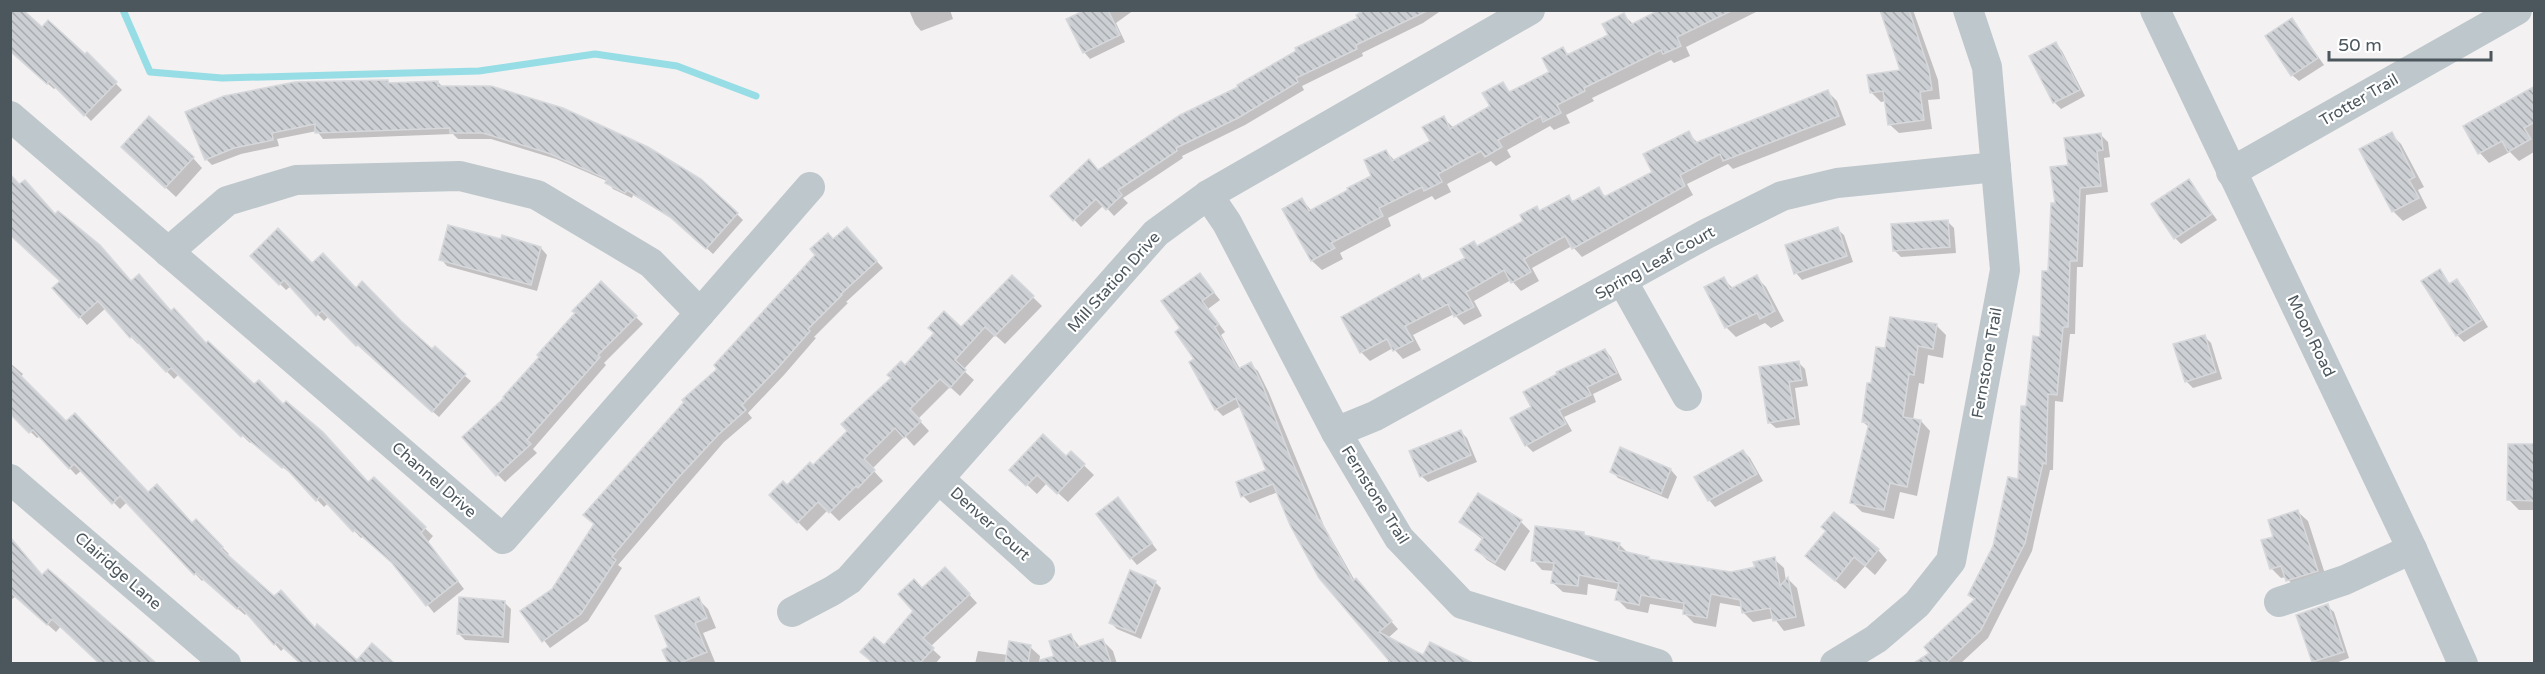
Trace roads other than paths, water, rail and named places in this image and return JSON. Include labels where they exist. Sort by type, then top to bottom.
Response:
[{"type":"street","name":"Mill Station Drive","points":[[792,612],[849,580],[1156,233],[1208,195],[1530,10]]},
{"type":"street","name":"Fernstone Trail","points":[[1835,663],[1876,639],[1917,604],[1951,561],[2005,270],[1988,67],[1968,10]]},
{"type":"street","name":"Moon Road","points":[[2155,10],[2412,549],[2463,663]]},
{"type":"street","name":"Trotter Trail","points":[[2231,172],[2517,10]]},
{"type":"street","name":"Channel Drive","points":[[10,116],[503,539],[810,187]]},
{"type":"street","name":"Spring Leaf Court","points":[[1336,432],[1375,416],[1623,282],[1706,234],[1782,196],[1837,183],[1996,167]]},
{"type":"street","points":[[168,252],[227,201],[296,180],[460,176],[537,195],[651,263],[700,313]]},
{"type":"street","name":"Fernstone Trail","points":[[1208,195],[1227,224],[1336,432],[1399,538],[1462,604],[1658,663]]},
{"type":"street","points":[[1623,282],[1687,396]]},
{"type":"street","name":"Clairidge Lane","points":[[10,479],[226,663]]},
{"type":"street","name":"Denver Court","points":[[939,479],[1040,570]]},
{"type":"street","points":[[2279,602],[2345,580],[2412,549]]},
{"type":"waterway","points":[[123,10],[150,72],[222,78],[479,71],[595,54],[677,66],[756,96]]}]
